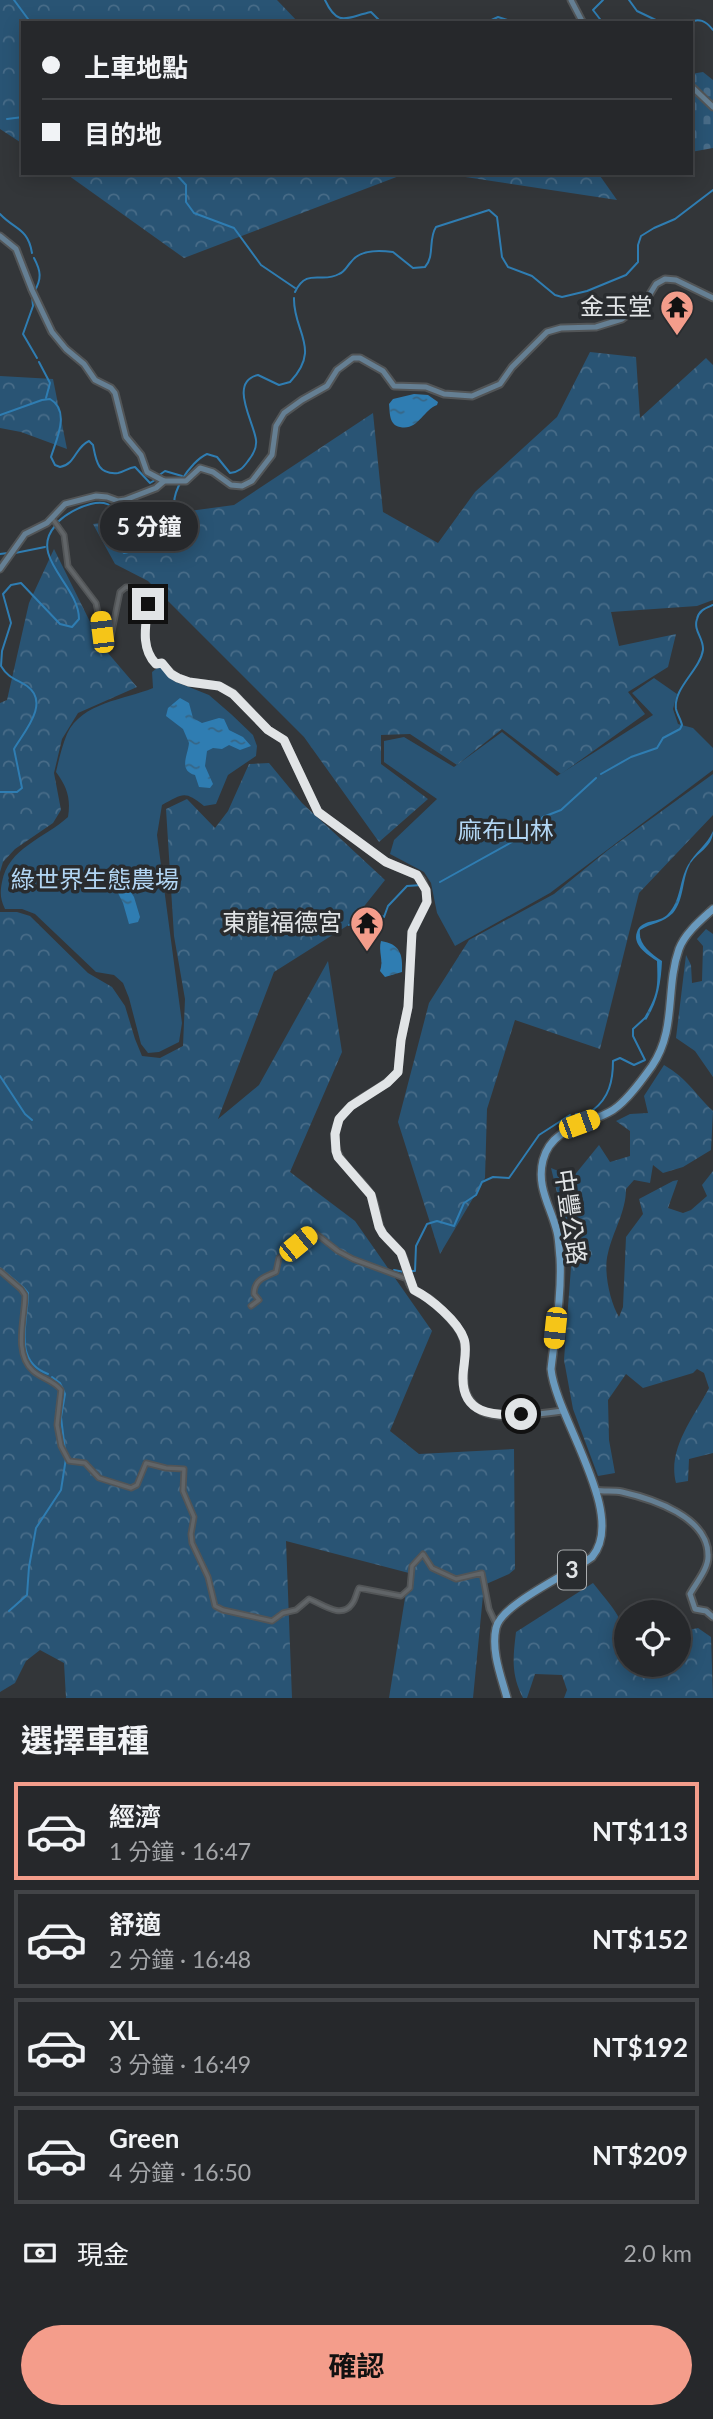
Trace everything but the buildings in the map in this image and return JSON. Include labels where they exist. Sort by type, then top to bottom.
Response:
[{"type":"main road","name":"中豐公路","points":[[496,1624],[511,1608],[586,1562],[602,1541],[603,1528],[585,1460],[553,1384],[551,1369],[560,1260],[557,1233],[541,1184],[543,1160],[552,1141],[564,1131],[618,1106],[651,1067],[667,1036],[679,949],[689,933],[713,909]]},
{"type":"main road","points":[[496,1624],[494,1645],[507,1698]]},
{"type":"street","points":[[571,0],[582,21]]},
{"type":"street","points":[[693,88],[713,107]]},
{"type":"street","points":[[0,236],[16,249],[51,332],[84,364],[95,380],[116,393],[127,439],[141,455],[146,472],[164,481],[188,480],[200,468],[231,485],[242,486],[252,481],[272,455],[276,426],[284,413],[327,386],[337,370],[353,358],[360,358],[380,369],[397,387],[426,387],[444,394],[469,397],[500,384],[512,367],[547,332],[557,328],[597,327],[622,319],[645,302],[654,286],[661,280],[671,279],[713,298]]},
{"type":"street","points":[[0,569],[25,534],[42,526],[61,507],[96,496],[121,501],[156,488],[164,481]]},
{"type":"street","points":[[52,518],[64,535],[68,566],[96,603],[103,637],[108,639],[111,636],[120,592],[126,587],[142,587],[148,596],[146,646],[148,654],[156,664],[162,663],[178,678],[219,686],[233,694],[268,730],[284,740],[318,812],[386,862],[417,875],[426,890],[427,902],[412,932],[408,1007],[398,1072],[387,1083],[351,1106],[339,1119],[335,1134],[336,1151],[338,1157],[371,1195],[379,1227],[401,1253],[414,1290],[432,1301],[461,1333],[465,1344],[462,1380],[468,1398],[474,1405],[483,1413],[500,1416],[564,1411]]},
{"type":"street","points":[[251,1306],[259,1300],[254,1294],[254,1286],[259,1279],[276,1272],[279,1258],[315,1233],[338,1251],[354,1259],[409,1280]]},
{"type":"street","points":[[0,1271],[25,1295],[22,1344],[28,1364],[33,1372],[52,1381],[61,1390],[57,1425],[61,1446],[69,1461],[85,1463],[99,1478],[131,1488],[137,1485],[146,1463],[184,1469],[183,1491],[194,1517],[192,1543],[208,1577],[215,1605],[223,1610],[272,1621],[283,1613],[296,1610],[309,1599],[332,1610],[343,1611],[353,1604],[359,1588],[404,1595],[412,1583],[412,1566],[423,1554],[432,1568],[457,1579],[482,1573],[489,1609],[496,1624]]},
{"type":"street","points":[[594,1490],[624,1493],[656,1503],[687,1517],[699,1529],[706,1541],[709,1557],[690,1594],[695,1609],[706,1611],[713,1617]]},
{"type":"green space","points":[[0,0],[277,0],[297,21],[21,21],[21,143],[0,129]]},
{"type":"green space","points":[[703,72],[713,80],[713,148],[693,152],[693,74]]},
{"type":"green space","points":[[68,175],[402,175],[184,258]]},
{"type":"green space","points":[[452,175],[599,175],[617,200]]},
{"type":"green space","points":[[590,352],[636,357],[640,418],[706,358],[713,365],[713,600],[697,606],[611,612],[619,646],[676,634],[668,667],[628,692],[645,714],[561,774],[502,729],[457,765],[410,734],[381,735],[381,764],[428,799],[379,842],[304,737],[148,581],[115,564],[93,524],[234,505],[373,413],[383,512],[438,543],[475,492],[557,417]]},
{"type":"green space","points":[[0,376],[53,379],[67,449],[21,432],[0,428]]},
{"type":"green space","points":[[54,549],[102,646],[137,687],[78,713],[62,739],[54,773],[61,810],[53,823],[15,849],[3,862],[0,872],[0,703],[7,700],[29,603]]},
{"type":"green space","name":"綠世界生態農場","points":[[161,665],[174,681],[209,695],[253,735],[257,746],[256,756],[228,775],[216,804],[204,806],[183,795],[162,805],[157,835],[182,1023],[179,1042],[159,1052],[148,1053],[141,1044],[123,983],[114,975],[96,972],[35,914],[22,909],[5,909],[1,892],[6,870],[19,852],[68,817],[67,793],[56,772],[65,739],[74,723],[93,709],[153,688],[152,672]]},
{"type":"green space","name":"麻布山林","points":[[654,678],[677,694],[673,709],[678,724],[693,728],[713,748],[713,770],[550,893],[455,946],[437,913],[431,883],[424,872],[390,854],[394,840],[437,799],[384,762],[384,741],[404,737],[454,767],[502,732],[557,776],[653,715],[632,693]]},
{"type":"green space","points":[[269,763],[302,803],[385,880],[350,924],[274,972],[218,1119],[259,1085],[328,961],[342,1052],[290,1172],[355,1221],[432,1331],[390,1431],[419,1454],[514,1449],[515,1569],[484,1585],[473,1698],[389,1698],[409,1573],[286,1541],[292,1698],[66,1698],[64,1663],[40,1650],[26,1661],[15,1683],[0,1692],[0,912],[17,912],[30,916],[88,973],[112,987],[125,1006],[142,1056],[160,1058],[183,1046],[185,999],[174,936],[166,809],[187,799],[215,828],[228,811],[249,764]]},
{"type":"green space","points":[[713,774],[713,815],[639,893],[600,1049],[515,1020],[487,1109],[485,1178],[440,1254],[398,1122],[429,1003],[469,940],[554,894],[608,850]]},
{"type":"green space","points":[[706,929],[713,934],[713,1077],[695,1051],[676,1038],[686,955],[691,965],[692,983],[702,981],[703,946],[697,939]]},
{"type":"green space","points":[[664,1065],[685,1081],[713,1111],[711,1150],[683,1167],[663,1173],[653,1165],[650,1183],[634,1180],[626,1189],[624,1206],[608,1253],[606,1268],[610,1295],[619,1317],[623,1307],[626,1237],[643,1214],[639,1199],[678,1180],[668,1208],[683,1213],[691,1210],[707,1196],[702,1185],[713,1171],[713,1453],[689,1459],[688,1481],[676,1483],[674,1470],[679,1446],[709,1388],[704,1373],[697,1369],[693,1373],[643,1388],[626,1374],[608,1400],[609,1440],[615,1473],[598,1476],[573,1409],[564,1360],[572,1254],[551,1168],[573,1177],[599,1145],[610,1162],[630,1156],[630,1131],[616,1121],[630,1114],[648,1113],[644,1096]]},
{"type":"green space","points":[[593,1583],[614,1610],[614,1677],[691,1677],[691,1629],[698,1628],[711,1637],[713,1698],[564,1698],[567,1690],[562,1675],[535,1674],[527,1698],[523,1698],[516,1681],[514,1666],[516,1632]]},
{"type":"water","points":[[414,394],[428,395],[438,402],[437,405],[411,426],[396,426],[391,418],[389,404],[393,399]]},
{"type":"water","points":[[180,698],[189,703],[193,718],[202,723],[224,719],[229,730],[243,737],[251,746],[240,750],[229,745],[207,751],[205,766],[213,784],[210,788],[199,787],[195,775],[187,770],[185,762],[189,743],[183,729],[166,716],[168,708]]},
{"type":"water","points":[[713,831],[710,842],[689,866],[677,908],[665,919],[640,930],[643,944],[662,961],[658,992],[646,1020],[644,1018],[656,990],[657,961],[639,945],[637,932],[643,925],[664,917],[672,909],[688,865]]},
{"type":"water","points":[[121,867],[123,880],[134,897],[140,917],[138,922],[129,924],[115,887],[112,870]]},
{"type":"water","points":[[381,941],[399,951],[402,972],[385,977],[380,971]]},
{"type":"waterway","points":[[14,0],[30,21]]},
{"type":"waterway","points":[[325,0],[339,17],[349,18],[371,12],[380,21]]},
{"type":"waterway","points":[[601,21],[593,10],[603,0]]},
{"type":"waterway","points":[[629,0],[637,11],[658,21]]},
{"type":"waterway","points":[[489,21],[498,17],[511,21]]},
{"type":"waterway","points":[[693,21],[702,21],[713,30]]},
{"type":"waterway","points":[[7,119],[21,117]]},
{"type":"waterway","points":[[177,175],[186,185],[186,202],[194,213],[234,228],[261,265],[295,288]]},
{"type":"waterway","points":[[295,292],[305,280],[333,277],[359,255],[370,251],[393,252],[413,268],[425,267],[430,258],[436,227],[489,210],[497,217],[502,257],[508,267],[532,276],[555,295],[562,297],[587,291],[626,275],[638,262],[641,236],[675,219],[713,190]]},
{"type":"waterway","points":[[0,214],[24,234],[32,253]]},
{"type":"waterway","points":[[34,258],[40,275],[34,292]]},
{"type":"waterway","points":[[32,296],[33,306],[23,334],[37,358]]},
{"type":"waterway","points":[[59,521],[81,507],[108,504],[117,517],[116,546],[124,553],[160,545],[185,545],[195,538],[194,529],[177,514],[174,507],[177,489],[188,471],[207,454],[217,457],[230,473],[241,469],[252,456],[256,440],[245,403],[245,386],[249,379],[258,375],[279,385],[290,382],[304,359],[304,340],[294,298]]},
{"type":"waterway","points":[[39,362],[50,383],[46,398]]},
{"type":"waterway","points":[[0,415],[50,399],[56,404],[61,418],[51,457],[55,465],[60,467],[69,463],[89,441],[93,445],[99,465],[106,472],[118,473],[135,467],[150,483],[155,480]]},
{"type":"waterway","points":[[158,476],[165,471],[182,476]]},
{"type":"waterway","points":[[0,792],[17,792],[22,788],[14,749],[36,709],[34,693],[9,676],[1,666],[2,651],[11,623],[3,594],[11,585],[21,583],[60,624],[72,627],[79,619],[77,607],[47,549],[48,538],[55,526]]},
{"type":"waterway","points":[[15,553],[45,547]]},
{"type":"waterway","points":[[0,554],[8,553]]},
{"type":"waterway","points":[[601,774],[631,757],[657,748],[663,738],[680,729],[682,725],[676,701],[703,650],[696,627],[697,619],[701,611],[713,605]]},
{"type":"waterway","points":[[440,882],[512,842],[543,817],[561,810],[596,778]]},
{"type":"waterway","points":[[349,925],[373,910],[384,917],[388,906],[407,886],[422,885]]},
{"type":"waterway","points":[[593,1110],[603,1100],[609,1088],[613,1061],[620,1058],[634,1065],[645,1060],[633,1036],[633,1029],[645,1018]]},
{"type":"waterway","points":[[0,1076],[25,1114],[32,1120]]},
{"type":"waterway","points":[[576,1114],[587,1114]]},
{"type":"waterway","points":[[410,1271],[415,1271],[416,1246],[427,1224],[437,1221],[454,1226],[464,1203],[476,1195],[482,1182],[493,1177],[509,1178],[539,1135],[570,1115]]},
{"type":"waterway","points":[[0,1268],[28,1293],[24,1339],[26,1350],[37,1368],[48,1374]]},
{"type":"waterway","points":[[394,1270],[404,1272]]},
{"type":"waterway","points":[[52,1377],[60,1383],[65,1394],[61,1417],[65,1450]]},
{"type":"waterway","points":[[9,1611],[27,1595],[36,1528],[61,1490],[66,1458]]},
{"type":"place","name":"金玉堂","points":[[677,337]]},
{"type":"place","name":"東龍福德宮","points":[[367,953]]},
{"type":"route","points":[[148,604],[146,646],[152,660],[156,664],[162,663],[178,678],[219,686],[233,694],[268,730],[284,740],[318,812],[386,862],[417,875],[424,884],[427,902],[412,932],[408,1007],[401,1040],[400,1067],[394,1078],[351,1106],[339,1119],[335,1134],[336,1151],[342,1163],[371,1195],[379,1227],[401,1253],[414,1290],[432,1301],[461,1333],[465,1344],[462,1380],[468,1398],[483,1413],[500,1416],[521,1414]]}]
